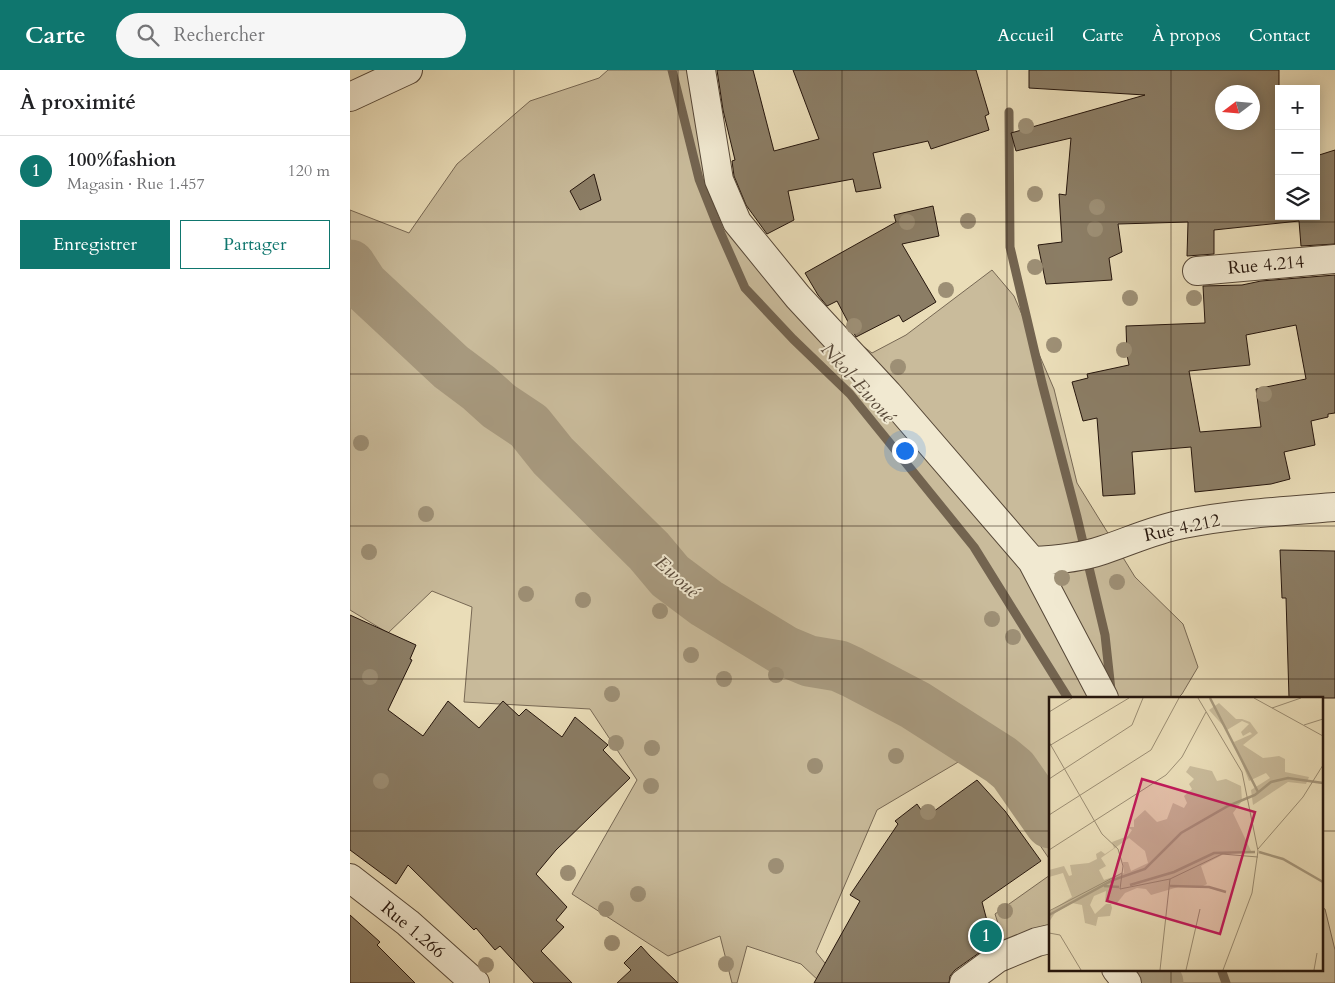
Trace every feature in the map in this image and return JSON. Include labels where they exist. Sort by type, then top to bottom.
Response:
[{"type":"street","points":[[350,97],[408,70]]},
{"type":"street","points":[[701,70],[719,180],[737,222],[798,297],[888,394],[1032,561],[1103,697]]},
{"type":"street","name":"Rue 4.214","points":[[1197,271],[1335,258]]},
{"type":"street","name":"Rue 4.212","points":[[1032,561],[1068,559],[1102,551],[1143,535],[1182,524],[1273,512],[1335,508]]},
{"type":"street","name":"Rue 1.266","points":[[350,878],[408,922],[475,983]]},
{"type":"street","points":[[964,983],[998,958],[1037,942],[1049,939]]},
{"type":"street","points":[[1117,970],[1128,983]]},
{"type":"shaded area","points":[[608,70],[696,70],[720,194],[834,324],[872,353],[906,335],[992,270],[1014,296],[1054,389],[1077,483],[1135,577],[1183,624],[1198,667],[1179,697],[1049,697],[1049,859],[997,782],[983,768],[965,758],[877,810],[816,952],[841,983],[821,983],[801,964],[747,946],[737,983],[732,983],[720,936],[668,956],[572,894],[637,780],[590,709],[464,702],[472,607],[432,591],[388,633],[350,610],[350,210],[409,233],[457,164],[530,101],[599,78]]},
{"type":"shaded area","points":[[1049,876],[1049,931],[1005,945],[995,914]]},
{"type":"shaded area","points":[[1322,908],[1325,909],[1335,950],[1335,983],[1141,983],[1132,970],[1322,970]]},
{"type":"building","points":[[717,70],[753,70],[774,151],[819,139],[793,70],[976,70],[989,114],[985,116],[989,130],[931,149],[928,141],[873,153],[881,188],[856,192],[853,179],[788,191],[794,220],[767,234],[746,205],[734,176],[732,161],[735,160],[723,110]]},
{"type":"building","points":[[1029,70],[1279,70],[1279,85],[1275,85],[1275,220],[1320,220],[1320,155],[1335,150],[1335,244],[1301,246],[1299,221],[1214,230],[1214,254],[1187,256],[1188,222],[1118,224],[1122,252],[1109,258],[1112,280],[1046,284],[1038,245],[1062,242],[1059,194],[1066,195],[1071,138],[1016,151],[1011,133],[1145,95],[1029,88]]},
{"type":"building","points":[[594,174],[601,200],[580,210],[570,191]]},
{"type":"building","points":[[933,206],[939,236],[902,244],[936,302],[903,322],[899,315],[856,337],[837,301],[827,306],[805,273],[896,222],[894,215]]},
{"type":"building","points":[[1335,275],[1335,413],[1328,414],[1328,417],[1311,421],[1315,445],[1284,452],[1290,479],[1271,484],[1195,492],[1191,447],[1132,452],[1135,494],[1103,496],[1097,418],[1083,421],[1072,382],[1088,378],[1087,374],[1129,365],[1126,326],[1205,323],[1203,286],[1242,285],[1261,281]],"holes":[[[1296,325],[1306,379],[1256,389],[1261,427],[1200,432],[1189,371],[1250,365],[1246,335]]]},
{"type":"building","points":[[1280,550],[1335,551],[1335,698],[1289,697],[1286,598],[1282,598]]},
{"type":"building","points":[[350,615],[416,645],[410,659],[412,660],[388,710],[423,736],[448,701],[479,728],[503,701],[519,716],[526,709],[562,737],[575,717],[608,745],[603,750],[630,778],[556,850],[536,874],[567,907],[556,920],[564,927],[541,951],[572,983],[534,983],[500,946],[495,950],[476,928],[474,930],[408,865],[396,884],[350,850]]},
{"type":"building","points":[[977,780],[1005,811],[1041,861],[982,902],[993,943],[955,970],[950,976],[949,983],[814,983],[860,901],[850,895],[898,824],[895,821],[917,804],[926,817]]},
{"type":"building","points":[[350,915],[380,942],[377,945],[415,983],[350,983]]},
{"type":"building","points":[[641,946],[678,983],[617,983],[631,970],[624,963]]},
{"type":"waterway","name":"Nkol-Ewoué","points":[[672,70],[699,179],[745,288],[793,339],[850,394],[974,547],[1067,697]]},
{"type":"waterway","points":[[1009,112],[1010,247],[1105,635],[1111,690]]},
{"type":"waterway","name":"Ewoué","points":[[350,265],[363,285],[451,367],[499,406],[529,426],[553,456],[649,551],[670,576],[706,603],[785,651],[809,661],[839,666],[852,672],[915,705],[1001,760],[1013,770],[1049,822]]},
{"type":"waterway","name":"Ewoué","points":[[1148,970],[1158,983]]},
{"type":"waterway","name":"Nkol-Ewoué","points":[[1221,970],[1226,983]]},
{"type":"place","name":"100%fashion","points":[[986,936]]}]
